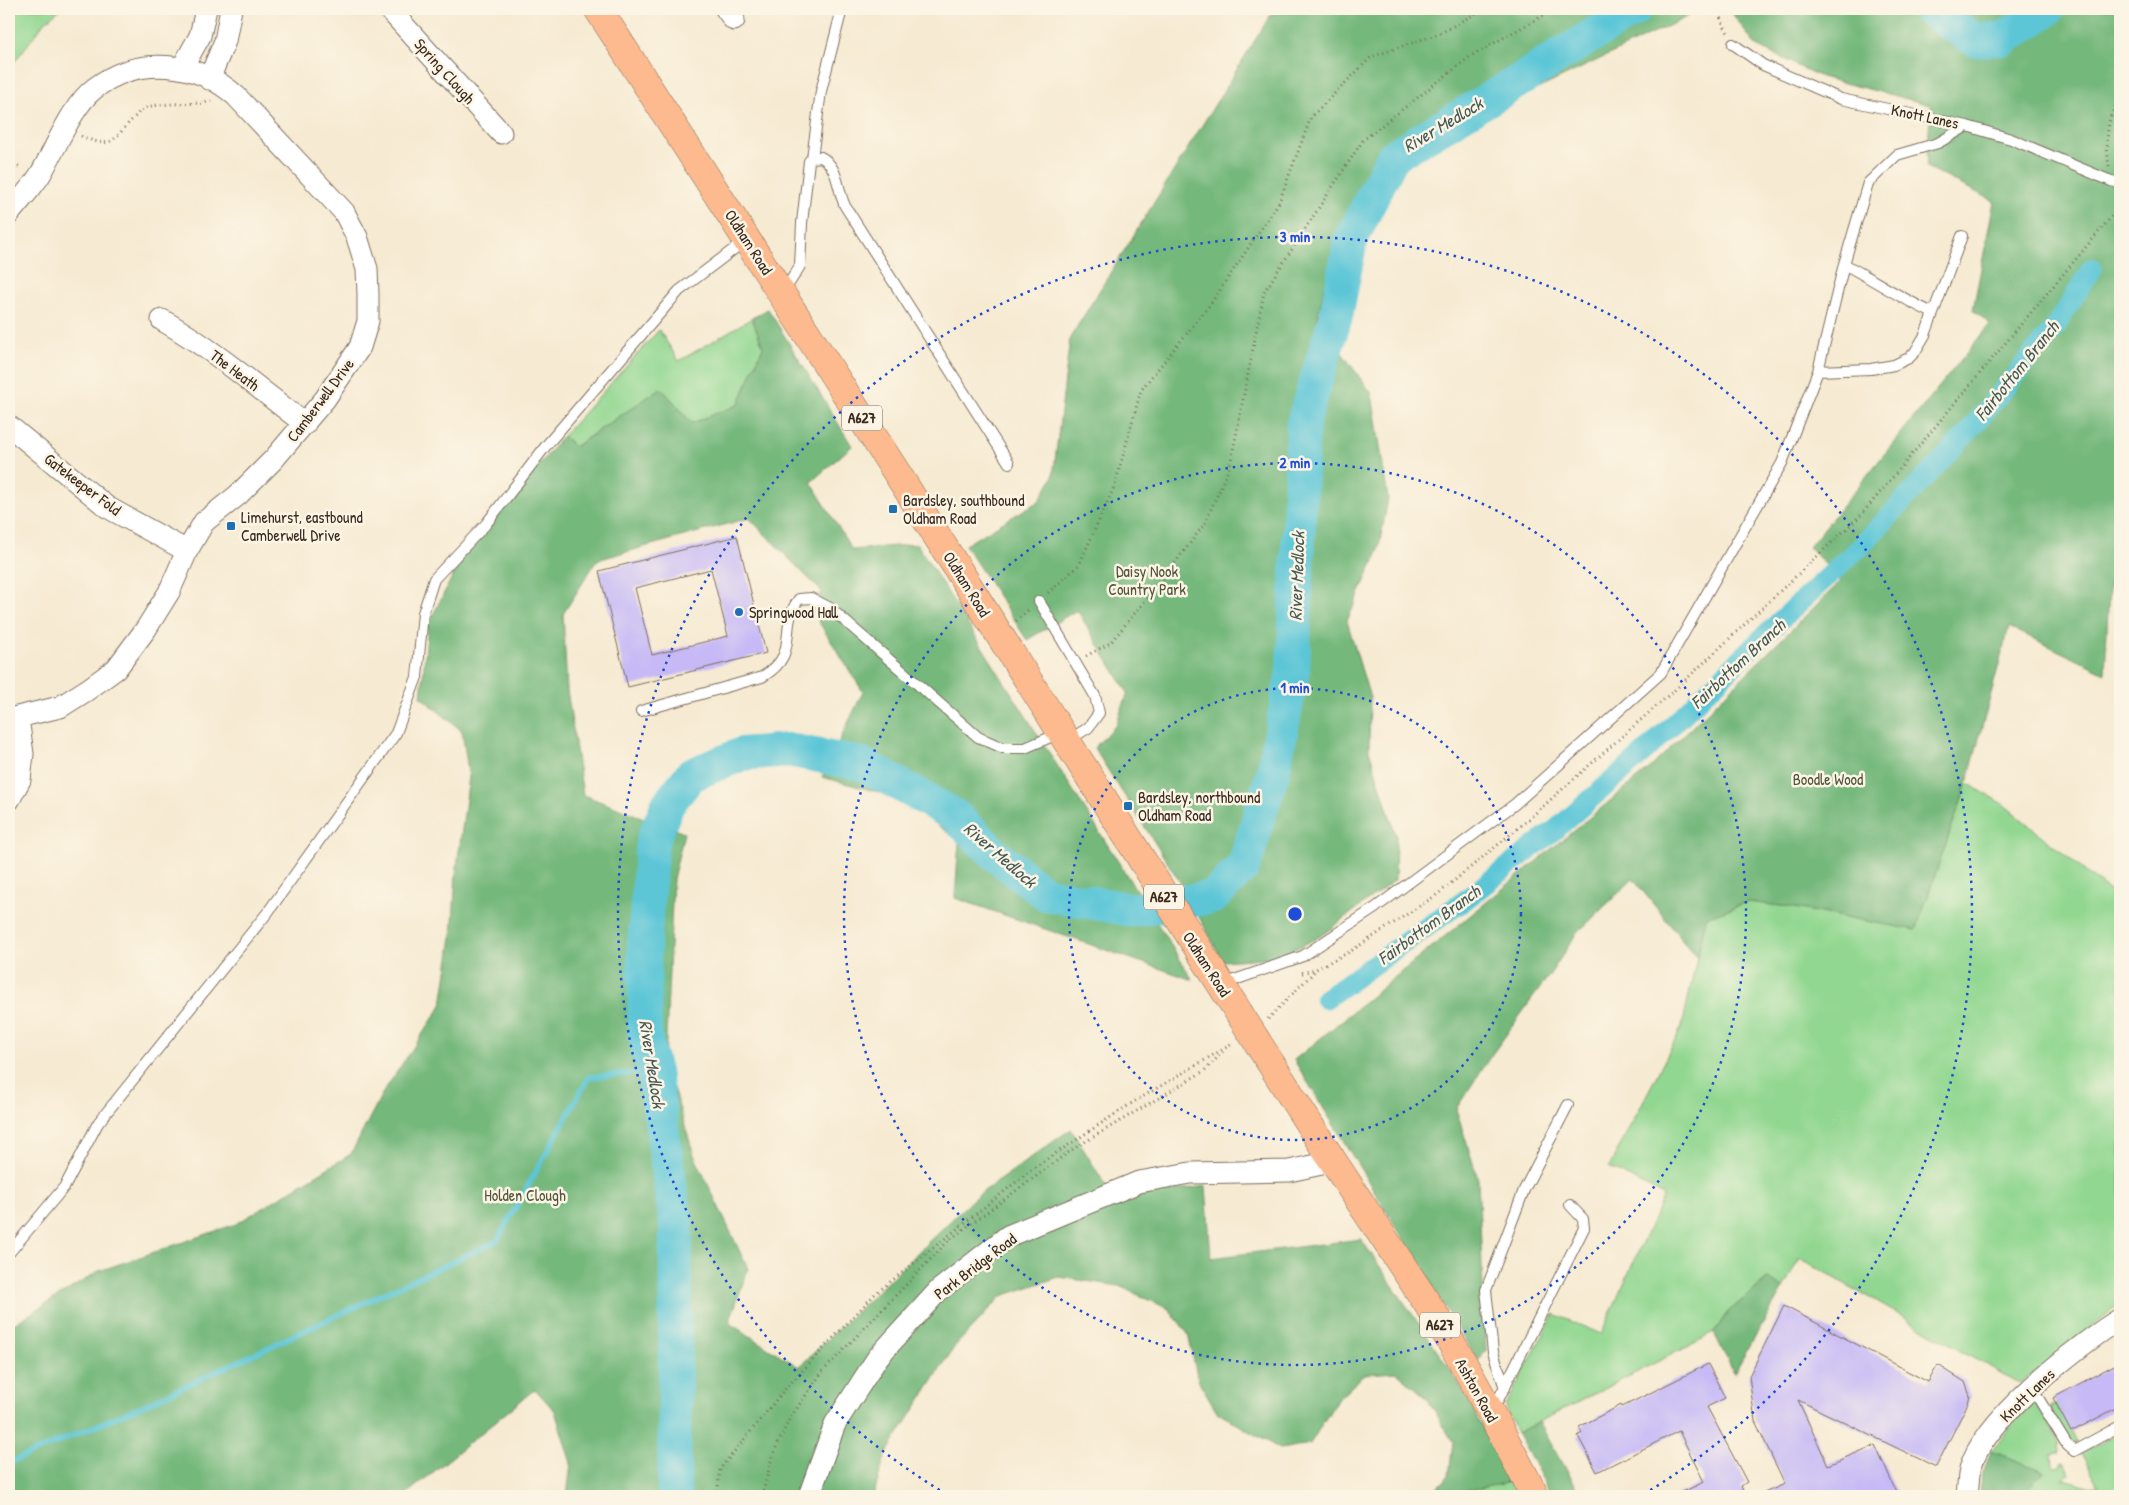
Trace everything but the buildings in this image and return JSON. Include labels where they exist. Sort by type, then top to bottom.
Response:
[{"type":"highway","name":"Oldham Road","points":[[598,9],[1000,636],[1331,1162]]},
{"type":"highway","name":"Ashton Road","points":[[1331,1162],[1437,1318],[1535,1496]]},
{"type":"street","points":[[182,68],[200,36],[206,9]]},
{"type":"street","points":[[218,84],[231,9]]},
{"type":"street","name":"Spring Clough","points":[[389,9],[501,134]]},
{"type":"street","name":"Camberwell Drive","points":[[9,214],[39,176],[65,128],[83,101],[95,88],[112,78],[136,69],[159,65],[182,68],[218,84],[344,212],[357,236],[367,269],[368,321],[360,347],[325,399],[305,424],[274,460],[238,495],[204,522],[187,551],[169,592],[146,629],[116,669],[60,707],[14,718]]},
{"type":"street","name":"The Heath","points":[[162,320],[234,368],[305,424]]},
{"type":"street","name":"Gatekeeper Fold","points":[[9,426],[107,507],[187,551]]},
{"type":"street","points":[[9,800],[20,780],[23,754],[14,718]]},
{"type":"street","name":"Park Bridge Road","points":[[808,1496],[834,1424],[878,1357],[939,1290],[1008,1236],[1140,1182],[1190,1173],[1289,1171],[1331,1162]]},
{"type":"street","name":"Knott Lanes","points":[[1967,1496],[1970,1468],[1981,1446],[1998,1422],[2032,1388],[2076,1350],[2120,1319]]},
{"type":"lane","points":[[782,294],[800,266],[807,169],[812,158],[821,91],[842,9]]},
{"type":"lane","name":"Knott Lanes","points":[[1733,44],[1763,65],[1841,99],[1967,126],[2011,139],[2116,182]]},
{"type":"lane","points":[[1213,974],[1303,956],[1375,908],[1515,804],[1661,673],[1782,463],[1818,371],[1844,264],[1868,183],[1897,154],[1938,143],[1967,126]]},
{"type":"lane","points":[[812,158],[823,158],[835,173],[845,206],[1009,463]]},
{"type":"lane","points":[[1818,371],[1871,369],[1894,365],[1909,358],[1925,335],[1962,236]]},
{"type":"lane","points":[[9,1253],[65,1186],[98,1123],[268,912],[396,734],[418,677],[423,613],[434,578],[486,524],[545,448],[679,291],[747,240]]},
{"type":"lane","points":[[1844,264],[1885,286],[1908,302],[1933,313]]},
{"type":"lane","points":[[641,711],[762,676],[775,669],[782,662],[786,650],[792,608],[799,599],[811,598],[830,608],[978,737],[1003,748],[1025,748],[1088,728],[1099,713],[1095,696],[1039,601]]},
{"type":"lane","points":[[1505,1388],[1493,1352],[1486,1290],[1524,1190],[1568,1105]]},
{"type":"lane","points":[[1491,1414],[1584,1228],[1583,1219],[1570,1205]]},
{"type":"lane","points":[[2032,1388],[2067,1445],[2074,1451],[2120,1426]]},
{"type":"path","points":[[1000,636],[1079,565],[1115,485],[1141,390],[1209,306],[1279,202],[1311,117],[1372,56],[1441,32],[1482,9]]},
{"type":"path","points":[[1075,662],[1110,642],[1151,594],[1204,525],[1230,466],[1264,292],[1363,140],[1471,56],[1555,9]]},
{"type":"path","points":[[1716,9],[1733,44]]},
{"type":"path","points":[[65,128],[90,140],[101,143],[110,142],[117,138],[132,119],[144,108],[204,103],[214,100],[218,84]]},
{"type":"path","points":[[2116,182],[2106,143],[2114,107],[2120,100]]},
{"type":"path","points":[[1266,1020],[1274,1015],[1316,969],[1351,951],[1438,894],[1523,824],[1678,686],[1861,515],[2113,215],[2120,202]]},
{"type":"path","points":[[717,1496],[720,1469],[785,1389],[876,1294],[1035,1167],[1132,1103],[1237,1041]]},
{"type":"green space","points":[[9,9],[60,9],[44,23],[9,69]]},
{"type":"green space","name":"Daisy Nook Country Park","points":[[1282,9],[1699,9],[1683,19],[1496,109],[1481,88],[1376,154],[1336,240],[1317,319],[1372,394],[1388,499],[1378,552],[1347,621],[1370,698],[1369,750],[1396,836],[1395,880],[1321,936],[1278,957],[1223,961],[1180,882],[1094,748],[1115,726],[1128,693],[1077,610],[1027,640],[965,545],[1039,501],[1053,477],[1070,338],[1270,16]]},
{"type":"green space","name":"Boodle Wood","points":[[1729,9],[2120,9],[2120,546],[2117,548],[2109,587],[2105,673],[2009,627],[1967,783],[1916,930],[1789,907],[1748,902],[1706,917],[1697,958],[1633,879],[1576,934],[1456,1109],[1478,1179],[1486,1351],[1478,1361],[1294,1060],[1650,768],[1841,581],[1809,547],[1990,324],[1973,310],[1994,201],[1926,167],[1931,105],[1821,77],[1756,46]]},
{"type":"green space","name":"Holden Clough","points":[[768,309],[852,446],[811,482],[852,550],[917,544],[1193,980],[955,898],[959,841],[901,798],[822,777],[863,692],[812,611],[822,592],[749,518],[597,560],[563,614],[567,690],[583,795],[684,833],[673,879],[665,1062],[694,1155],[748,1269],[729,1323],[799,1367],[973,1199],[1071,1129],[1114,1199],[1206,1186],[1211,1258],[1361,1239],[1459,1383],[1510,1482],[1440,1496],[1428,1496],[1449,1475],[1453,1442],[1427,1398],[1397,1372],[1365,1374],[1337,1400],[1310,1444],[1280,1449],[1218,1413],[1198,1380],[1188,1334],[1169,1309],[1119,1286],[1059,1277],[1002,1296],[955,1346],[886,1454],[873,1496],[567,1496],[571,1463],[555,1411],[535,1389],[404,1496],[9,1496],[9,1327],[99,1271],[236,1224],[351,1154],[382,1094],[442,1005],[452,937],[456,874],[469,777],[462,731],[421,697],[428,625],[460,561],[563,436],[575,447],[661,388],[692,423],[738,405],[763,347],[752,318]]},
{"type":"green space","points":[[752,318],[763,347],[738,405],[692,423],[661,388],[574,447],[563,436],[659,330],[679,361]]},
{"type":"green space","points":[[1967,783],[2003,804],[2120,900],[2120,1305],[2020,1384],[1800,1258],[1783,1288],[1767,1279],[1727,1313],[1714,1333],[1517,1433],[1505,1407],[1554,1314],[1601,1334],[1664,1195],[1609,1167],[1682,1027],[1706,917],[1748,902],[1789,907],[1916,930]]},
{"type":"green space","points":[[1768,1279],[1783,1288],[1734,1373],[1714,1333],[1727,1313]]},
{"type":"green space","points":[[2035,1402],[2059,1444],[2060,1453],[2052,1454],[2053,1466],[2060,1465],[2060,1462],[2063,1462],[2069,1474],[2062,1478],[2087,1486],[2099,1485],[2082,1453],[2120,1432],[2120,1496],[2026,1496],[2028,1488],[2043,1471],[1991,1451],[2011,1426]]},
{"type":"green space","points":[[2056,1403],[2078,1443],[2069,1439],[2058,1425],[2051,1410],[2051,1407]]},
{"type":"green space","points":[[1539,1422],[1580,1496],[1552,1496],[1517,1433]]},
{"type":"green space","points":[[1991,1451],[2043,1471],[2028,1488],[2026,1496],[1980,1496],[1982,1475]]},
{"type":"green space","points":[[1510,1482],[1518,1496],[1440,1496]]},
{"type":"waterway","name":"River Medlock","points":[[674,1496],[676,1224],[654,1072],[645,1036],[644,943],[652,842],[668,804],[691,775],[742,754],[788,750],[862,764],[954,815],[997,856],[1046,894],[1132,910],[1213,897],[1244,866],[1273,772],[1293,672],[1303,423],[1336,316],[1351,239],[1393,156],[1635,9]]},
{"type":"waterway","name":"River Medlock","points":[[1928,9],[1975,40],[2003,39],[2048,9]]},
{"type":"waterway","name":"Fairbottom Branch","points":[[1325,999],[1465,900],[1555,830],[1646,751],[1768,632],[1861,546],[1969,431],[2056,326],[2092,268]]},
{"type":"waterway","points":[[9,1463],[142,1406],[497,1241],[589,1077],[654,1072]]},
{"type":"place","name":"Bardsley, southbound Oldham Road","points":[[893,509]]},
{"type":"place","name":"Limehurst, eastbound Camberwell Drive","points":[[231,526]]},
{"type":"place","name":"Springwood Hall","points":[[739,612]]},
{"type":"place","name":"Bardsley, northbound Oldham Road","points":[[1128,806]]}]
